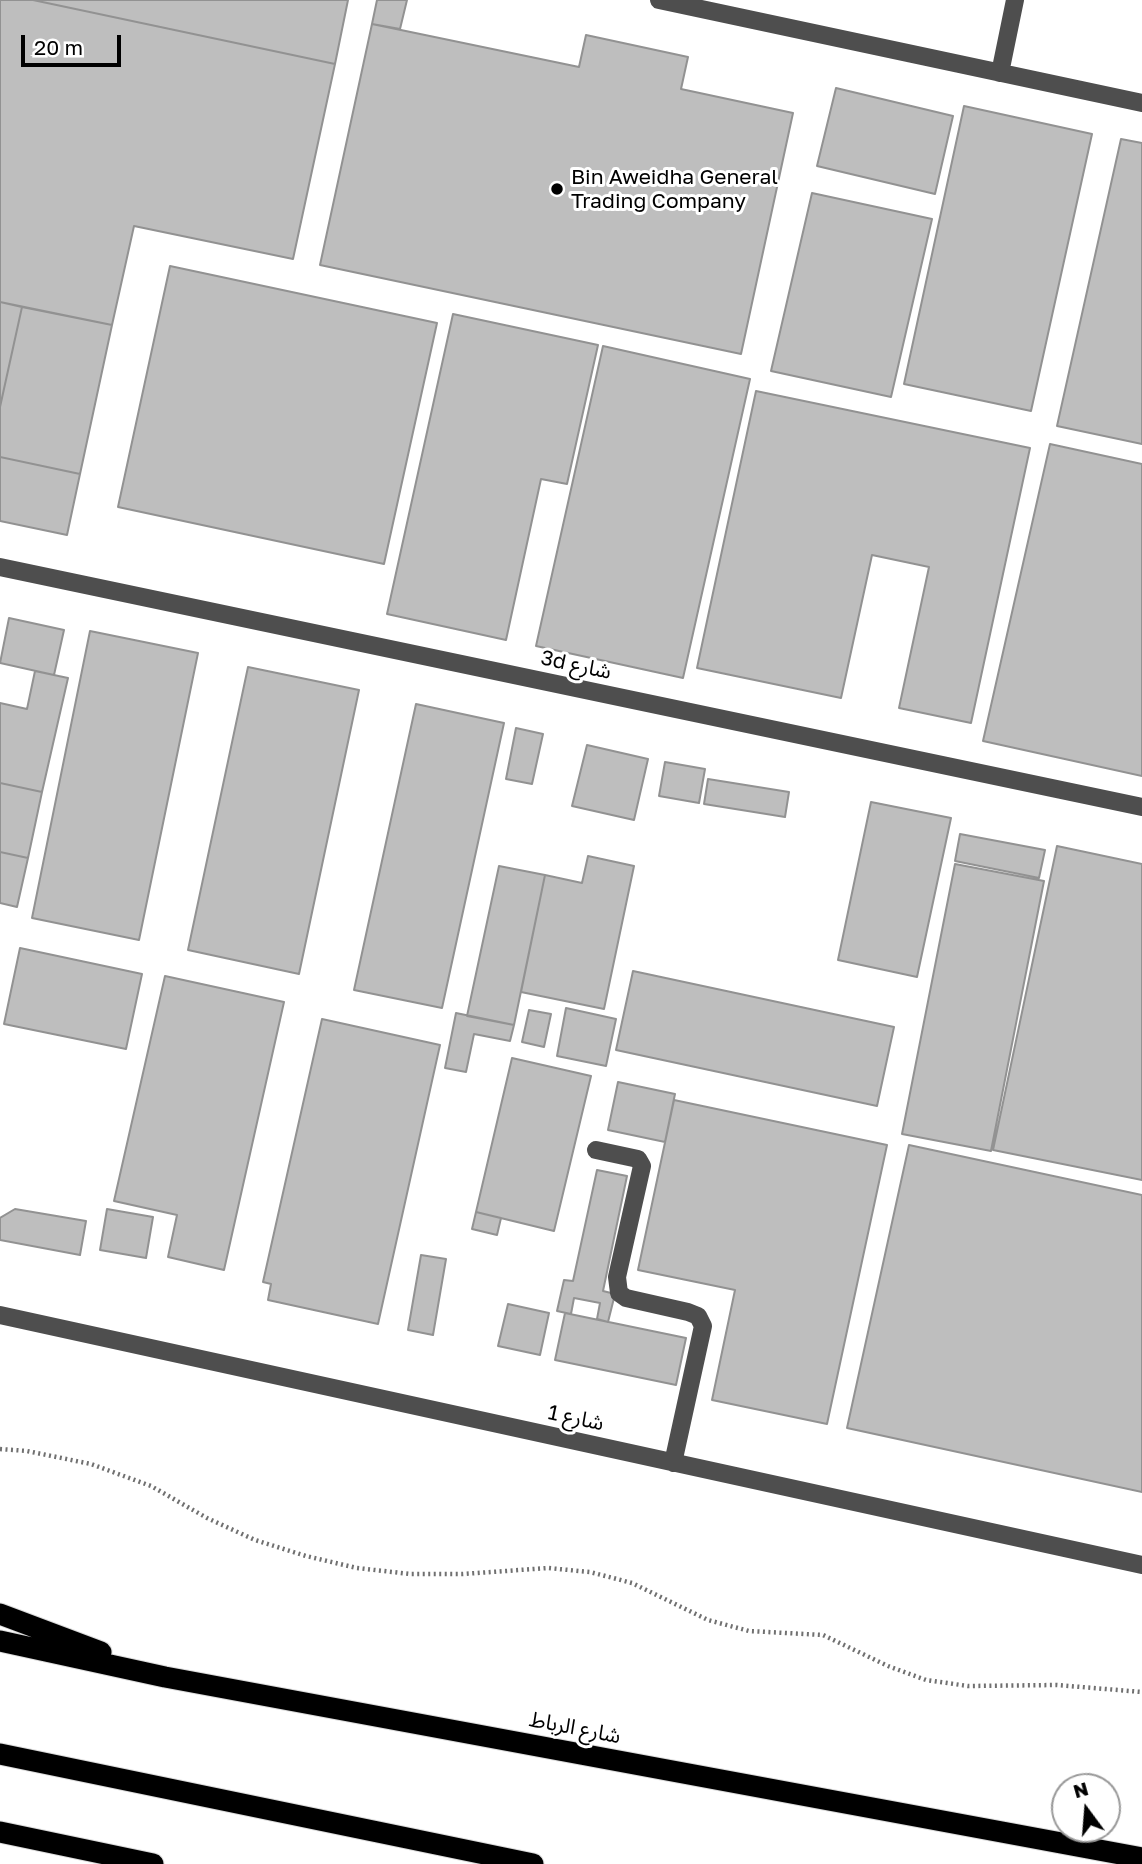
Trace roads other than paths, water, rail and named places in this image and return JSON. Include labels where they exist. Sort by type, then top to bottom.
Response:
[{"type":"highway","points":[[0,1614],[165,1677]]},
{"type":"highway","name":"شارع الرباط","points":[[0,1641],[165,1677],[1142,1858]]},
{"type":"highway","points":[[0,1754],[533,1864]]},
{"type":"highway","points":[[0,1832],[153,1864]]},
{"type":"street","points":[[659,0],[1142,103]]},
{"type":"street","points":[[1000,73],[1015,0]]},
{"type":"street","name":"3d شارع","points":[[0,567],[1142,807]]},
{"type":"street","points":[[596,1150],[638,1160],[642,1166],[617,1278],[619,1293],[626,1298],[688,1312],[698,1316],[703,1326],[673,1463]]},
{"type":"street","name":"شارع 1","points":[[0,1315],[1142,1565]]},
{"type":"place","name":"Bin Aweidha General Trading Company","points":[[557,189]]}]
